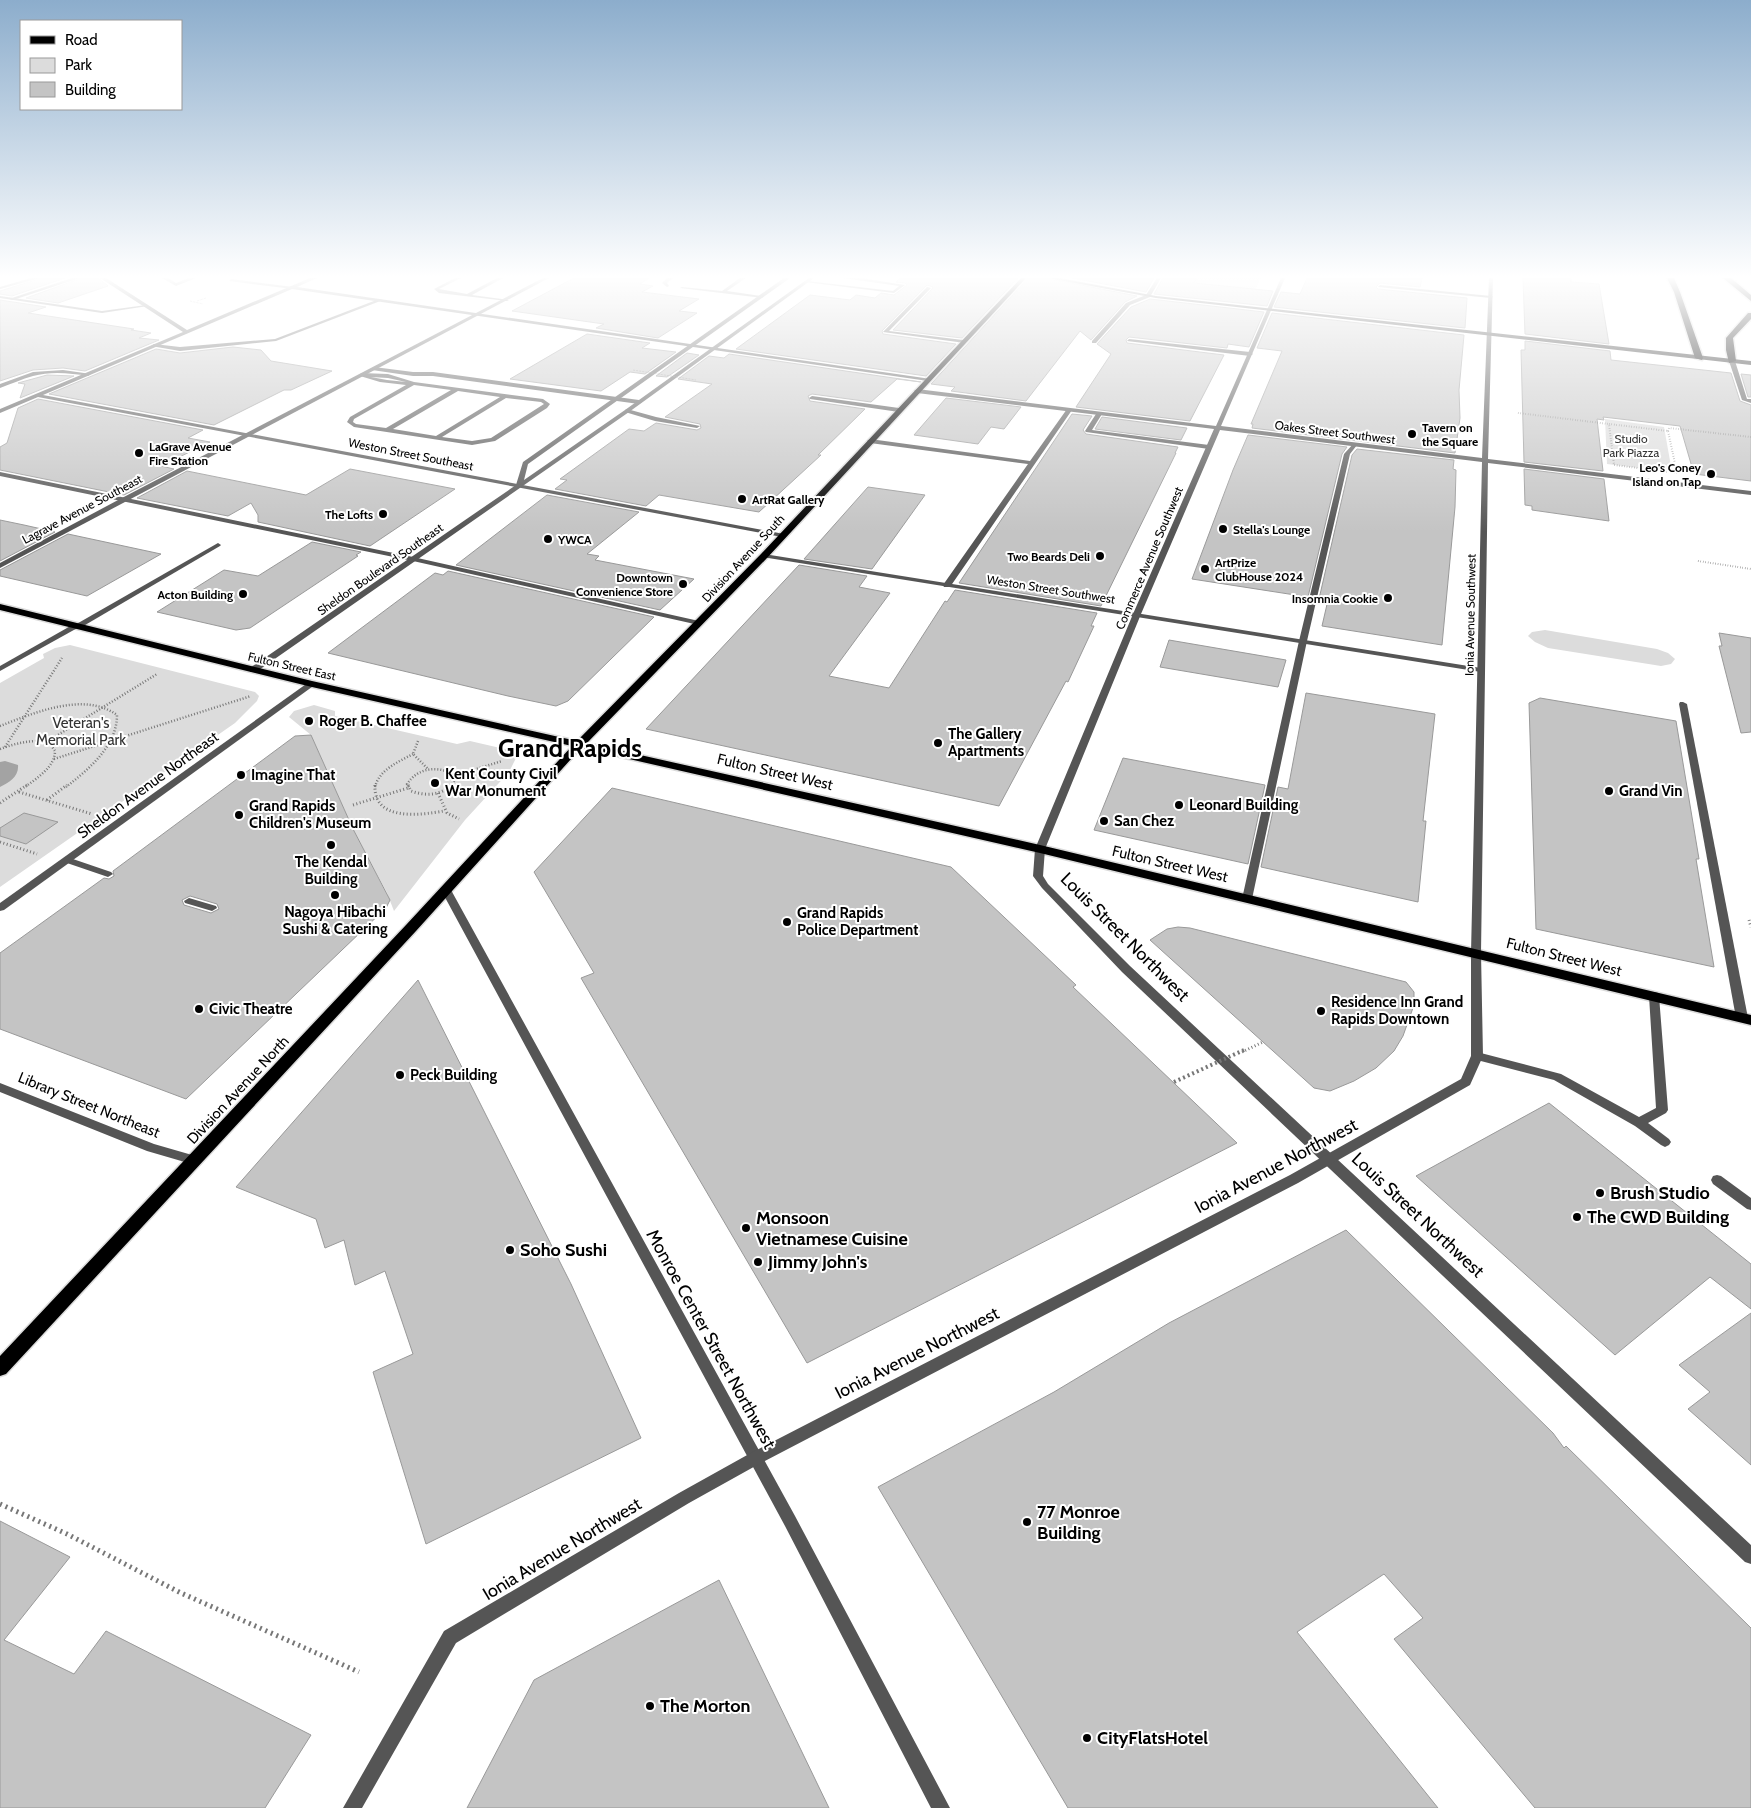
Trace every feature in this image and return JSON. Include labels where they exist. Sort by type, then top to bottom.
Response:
[{"type":"main road","name":"Division Avenue South","points":[[580,744],[764,556],[944,362]]},
{"type":"main road","name":"Fulton Street East","points":[[0,607],[312,684],[580,744]]},
{"type":"main road","name":"Fulton Street West","points":[[580,744],[1040,850],[1747,1019]]},
{"type":"main road","name":"Division Avenue North","points":[[0,1368],[580,744]]},
{"type":"street","points":[[0,411],[115,362]]},
{"type":"street","name":"Lagrave Avenue Southeast","points":[[0,566],[122,500],[387,362]]},
{"type":"street","points":[[519,486],[525,463],[668,362]]},
{"type":"street","name":"Sheldon Boulevard Southeast","points":[[253,670],[696,362]]},
{"type":"street","points":[[814,362],[928,379]]},
{"type":"street","name":"Commerce Avenue Southwest","points":[[1040,850],[1136,614],[1246,362]]},
{"type":"street","name":"Ionia Avenue Southwest","points":[[1476,953],[1486,382],[1488,362]]},
{"type":"street","points":[[1732,362],[1745,400],[1751,401]]},
{"type":"street","points":[[374,369],[413,374],[432,374],[639,402]]},
{"type":"street","points":[[0,386],[47,370],[88,374]]},
{"type":"street","points":[[362,375],[373,380],[398,384],[413,383],[543,401],[547,404],[493,440],[472,443],[354,425],[350,422],[352,418],[413,383]]},
{"type":"street","points":[[387,430],[457,389]]},
{"type":"street","name":"Oakes Street Southwest","points":[[916,391],[1751,493]]},
{"type":"street","name":"Weston Street Southeast","points":[[36,395],[782,535]]},
{"type":"street","points":[[436,438],[505,396]]},
{"type":"street","points":[[812,398],[899,410]]},
{"type":"street","points":[[947,584],[1069,410]]},
{"type":"street","points":[[627,411],[655,419],[697,426]]},
{"type":"street","points":[[1099,414],[1088,431],[1209,447]]},
{"type":"street","points":[[870,441],[1032,463]]},
{"type":"street","points":[[1247,899],[1303,641],[1347,454],[1354,445]]},
{"type":"street","points":[[0,474],[413,559],[698,623]]},
{"type":"street","points":[[0,669],[218,545]]},
{"type":"street","name":"Weston Street Southwest","points":[[764,556],[1481,670]]},
{"type":"street","name":"Sheldon Avenue Northeast","points":[[0,908],[312,684]]},
{"type":"street","points":[[1683,704],[1747,1019]]},
{"type":"street","name":"Louis Street Northwest","points":[[1040,850],[1038,876],[1045,886],[1126,969],[1751,1556]]},
{"type":"street","points":[[67,860],[108,874]]},
{"type":"street","name":"Monroe Center Street Northwest","points":[[446,890],[941,1808]]},
{"type":"street","points":[[189,901],[212,908]]},
{"type":"street","name":"Ionia Avenue Northwest","points":[[352,1808],[450,1637],[684,1498],[754,1459],[1330,1159],[1466,1082],[1477,1056],[1476,953]]},
{"type":"street","points":[[1639,1123],[1662,1110],[1660,1054],[1654,996]]},
{"type":"street","points":[[1477,1056],[1557,1077],[1639,1123],[1665,1142]]},
{"type":"street","name":"Library Street Northeast","points":[[0,1087],[151,1148],[195,1160]]},
{"type":"street","points":[[1717,1180],[1751,1204]]},
{"type":"path","points":[[634,370],[696,380]]},
{"type":"path","points":[[1518,413],[1608,424],[1668,430],[1669,428],[1751,437]]},
{"type":"path","points":[[1608,424],[1614,465],[1677,473],[1668,430]]},
{"type":"path","points":[[1698,561],[1751,569]]},
{"type":"path","points":[[5,747],[63,656]]},
{"type":"path","points":[[0,748],[27,741],[48,741],[157,674]]},
{"type":"path","points":[[0,803],[19,792],[54,759],[251,696]]},
{"type":"path","points":[[0,726],[24,717],[72,706],[104,706],[114,711],[118,720],[116,732],[110,741],[88,767],[47,800]]},
{"type":"path","points":[[48,741],[55,751],[54,759]]},
{"type":"path","points":[[413,754],[418,741]]},
{"type":"path","points":[[413,754],[428,769]]},
{"type":"path","points":[[413,754],[382,772],[375,784],[376,798],[386,809],[402,814],[420,815],[444,811]]},
{"type":"path","points":[[454,776],[502,761]]},
{"type":"path","points":[[408,788],[407,784],[414,775],[428,769],[448,770],[454,776]]},
{"type":"path","points":[[408,788],[416,794],[438,793],[453,784],[454,776]]},
{"type":"path","points":[[353,805],[408,788]]},
{"type":"path","points":[[19,792],[98,816]]},
{"type":"path","points":[[438,793],[444,811],[450,816],[459,819]]},
{"type":"path","points":[[0,842],[41,856]]},
{"type":"path","points":[[1174,1082],[1263,1042]]},
{"type":"path","points":[[0,1504],[67,1534],[159,1583],[360,1672]]},
{"type":"green space","name":"Studio Park Piazza","points":[[1605,419],[1664,427],[1672,472],[1607,464]]},
{"type":"green space","points":[[1545,630],[1657,649],[1668,653],[1675,659],[1671,664],[1661,666],[1548,648],[1535,642],[1528,636],[1532,632]]},
{"type":"green space","name":"Veteran's Memorial Park","points":[[70,645],[255,692],[259,696],[257,701],[235,723],[0,887],[0,683],[44,658],[43,654],[55,648]]},
{"type":"green space","points":[[314,705],[335,711],[335,716],[457,744],[470,741],[513,751],[517,756],[509,772],[465,820],[394,911],[387,893],[353,829],[311,735],[289,717],[294,711]]},
{"type":"shaded area","points":[[5,761],[18,765],[18,769],[13,779],[0,787],[0,762]]},
{"type":"building","points":[[0,362],[106,362],[85,371],[63,368],[33,370],[0,381]]},
{"type":"building","points":[[124,362],[279,362],[332,371],[291,390],[284,390],[214,425],[49,394]]},
{"type":"building","points":[[538,362],[661,362],[645,374],[630,372],[601,391],[510,379]]},
{"type":"building","points":[[674,362],[688,362],[667,377],[656,376]]},
{"type":"building","points":[[700,362],[786,362],[921,382],[897,379],[871,402],[812,394],[808,396],[810,401],[865,409],[818,455],[821,455],[759,512],[659,495],[646,506],[555,489],[567,480],[560,479],[629,429],[644,431],[656,423],[697,430],[701,428],[700,424],[665,417],[712,384],[678,379]]},
{"type":"building","points":[[830,362],[939,362],[926,376]]},
{"type":"building","points":[[951,362],[1056,362],[1026,401],[951,391],[955,387],[931,384]]},
{"type":"building","points":[[1105,362],[1220,362],[1190,421],[1076,407]]},
{"type":"building","points":[[1277,362],[1462,362],[1459,390],[1460,418],[1455,453],[1252,428],[1253,424],[1251,424]]},
{"type":"building","points":[[1521,362],[1633,362],[1731,373],[1740,401],[1751,405],[1751,481],[1694,474],[1680,426],[1603,417],[1604,420],[1597,419],[1603,471],[1524,462]]},
{"type":"building","points":[[1741,374],[1751,375],[1751,397],[1748,397]]},
{"type":"building","points":[[47,375],[74,376],[20,398],[25,384],[18,383]]},
{"type":"building","points":[[946,398],[1021,407],[1004,429],[991,427],[978,444],[914,435]]},
{"type":"building","points":[[38,399],[203,430],[188,438],[210,442],[161,466],[174,469],[124,495],[0,470],[0,447],[7,443],[18,408]]},
{"type":"building","points":[[1072,414],[1092,416],[1083,430],[1086,434],[1178,447],[1101,606],[959,583]]},
{"type":"building","points":[[1102,417],[1187,428],[1181,440],[1095,429]]},
{"type":"building","points":[[1248,435],[1347,447],[1342,454],[1308,597],[1192,579]]},
{"type":"building","points":[[1357,449],[1454,460],[1453,469],[1456,470],[1455,507],[1442,645],[1322,626],[1328,600],[1319,599],[1352,455]]},
{"type":"building","points":[[350,469],[455,489],[370,546],[258,522],[258,515],[251,503],[228,516],[137,498],[187,471],[306,495]]},
{"type":"building","points":[[1524,469],[1604,479],[1609,521],[1532,510],[1532,506],[1525,505]]},
{"type":"building","points":[[868,487],[925,495],[872,569],[804,559]]},
{"type":"building","points":[[547,495],[639,512],[587,554],[599,556],[595,560],[694,579],[660,610],[456,565]]},
{"type":"building","points":[[0,520],[24,525],[55,532],[0,561]]},
{"type":"building","points":[[68,534],[161,554],[87,596],[0,576],[0,570]]},
{"type":"building","name":"Acton Building","points":[[312,542],[361,552],[356,555],[358,556],[250,628],[236,630],[157,612],[224,570],[258,576]]},
{"type":"building","points":[[799,565],[867,576],[859,587],[890,593],[829,676],[889,688],[945,601],[947,602],[955,590],[1097,613],[1091,626],[1094,626],[1068,682],[1066,681],[999,806],[646,729]]},
{"type":"building","points":[[448,571],[654,617],[568,701],[556,706],[328,653],[435,573],[443,575]]},
{"type":"building","points":[[1719,633],[1751,638],[1751,732],[1741,733],[1719,646],[1722,646]]},
{"type":"building","points":[[1169,640],[1286,660],[1278,687],[1160,667]]},
{"type":"building","points":[[1306,693],[1435,714],[1423,821],[1426,821],[1418,902],[1261,867],[1278,787],[1288,789]]},
{"type":"building","points":[[1540,698],[1676,721],[1699,859],[1696,859],[1714,967],[1536,929],[1529,703]]},
{"type":"building","points":[[311,735],[353,829],[390,900],[386,908],[186,1099],[0,1029],[0,953],[104,878],[109,879],[114,876],[113,871],[295,736]],"holes":[[[190,896],[217,904],[219,909],[211,913],[184,905],[182,900]]]},
{"type":"building","name":"Leonard Building","points":[[1123,758],[1265,785],[1248,864],[1094,830]]},
{"type":"building","points":[[612,788],[951,867],[1076,985],[1073,987],[1237,1143],[807,1363],[581,978],[594,973],[534,872]]},
{"type":"building","points":[[24,813],[58,822],[26,844],[0,836],[0,828]]},
{"type":"building","name":"Residence Inn Grand Rapids Downtown","points":[[1178,927],[1190,928],[1406,982],[1414,992],[1414,1005],[1403,1036],[1394,1051],[1376,1068],[1354,1081],[1330,1091],[1314,1088],[1150,940],[1167,929]]},
{"type":"building","points":[[418,980],[571,1284],[641,1438],[426,1544],[373,1372],[413,1354],[385,1271],[355,1285],[344,1240],[325,1248],[316,1219],[236,1187]]},
{"type":"building","name":"The CWD Building","points":[[1549,1103],[1751,1264],[1751,1309],[1710,1277],[1615,1355],[1416,1176]]},
{"type":"building","points":[[1346,1230],[1553,1433],[1564,1448],[1566,1446],[1751,1628],[1751,1808],[1535,1808],[1394,1639],[1423,1618],[1384,1574],[1297,1632],[1438,1808],[1068,1808],[878,1487],[1054,1392],[1169,1323]]},
{"type":"building","points":[[1751,1313],[1751,1465],[1688,1409],[1710,1392],[1679,1365]]},
{"type":"building","points":[[0,1521],[70,1557],[4,1640],[74,1674],[106,1631],[311,1735],[265,1808],[0,1808]]},
{"type":"building","name":"The Morton","points":[[719,1580],[829,1808],[467,1808],[534,1680]]},
{"type":"place","name":"Tavern on the Square","points":[[1412,434]]},
{"type":"place","name":"LaGrave Avenue Fire Station","points":[[139,453]]},
{"type":"place","name":"Leo's Coney Island on Tap","points":[[1711,474]]},
{"type":"place","name":"ArtRat Gallery","points":[[742,499]]},
{"type":"place","name":"The Lofts","points":[[383,514]]},
{"type":"place","name":"Stella's Lounge","points":[[1223,529]]},
{"type":"place","name":"YWCA","points":[[548,539]]},
{"type":"place","name":"Two Beards Deli","points":[[1100,556]]},
{"type":"place","name":"ArtPrize ClubHouse 2024","points":[[1205,569]]},
{"type":"place","name":"Downtown Convenience Store","points":[[683,584]]},
{"type":"place","name":"Acton Building","points":[[243,594]]},
{"type":"place","name":"Insomnia Cookie","points":[[1388,598]]},
{"type":"place","name":"Roger B. Chaffee","points":[[309,721]]},
{"type":"place","name":"The Gallery Apartments","points":[[938,743]]},
{"type":"place","name":"Imagine That","points":[[241,775]]},
{"type":"place","name":"Kent County Civil War Monument","points":[[435,783]]},
{"type":"place","name":"Grand Vin","points":[[1609,791]]},
{"type":"place","name":"Leonard Building","points":[[1179,805]]},
{"type":"place","name":"Grand Rapids Children's Museum","points":[[239,815]]},
{"type":"place","name":"San Chez","points":[[1104,821]]},
{"type":"place","name":"The Kendal Building","points":[[331,845]]},
{"type":"place","name":"Nagoya Hibachi Sushi & Catering","points":[[335,895]]},
{"type":"place","name":"Grand Rapids Police Department","points":[[787,922]]},
{"type":"place","name":"Civic Theatre","points":[[199,1009]]},
{"type":"place","name":"Residence Inn Grand Rapids Downtown","points":[[1321,1011]]},
{"type":"place","name":"Peck Building","points":[[400,1075]]},
{"type":"place","name":"Brush Studio","points":[[1600,1193]]},
{"type":"place","name":"The CWD Building","points":[[1577,1217]]},
{"type":"place","name":"Monsoon Vietnamese Cuisine","points":[[746,1228]]},
{"type":"place","name":"Soho Sushi","points":[[510,1250]]},
{"type":"place","name":"Jimmy John's","points":[[758,1262]]},
{"type":"place","name":"77 Monroe Building","points":[[1027,1522]]},
{"type":"place","name":"The Morton","points":[[650,1706]]},
{"type":"place","name":"CityFlatsHotel","points":[[1087,1738]]},
{"type":"district","name":"Grand Rapids","points":[[570,748]]}]
